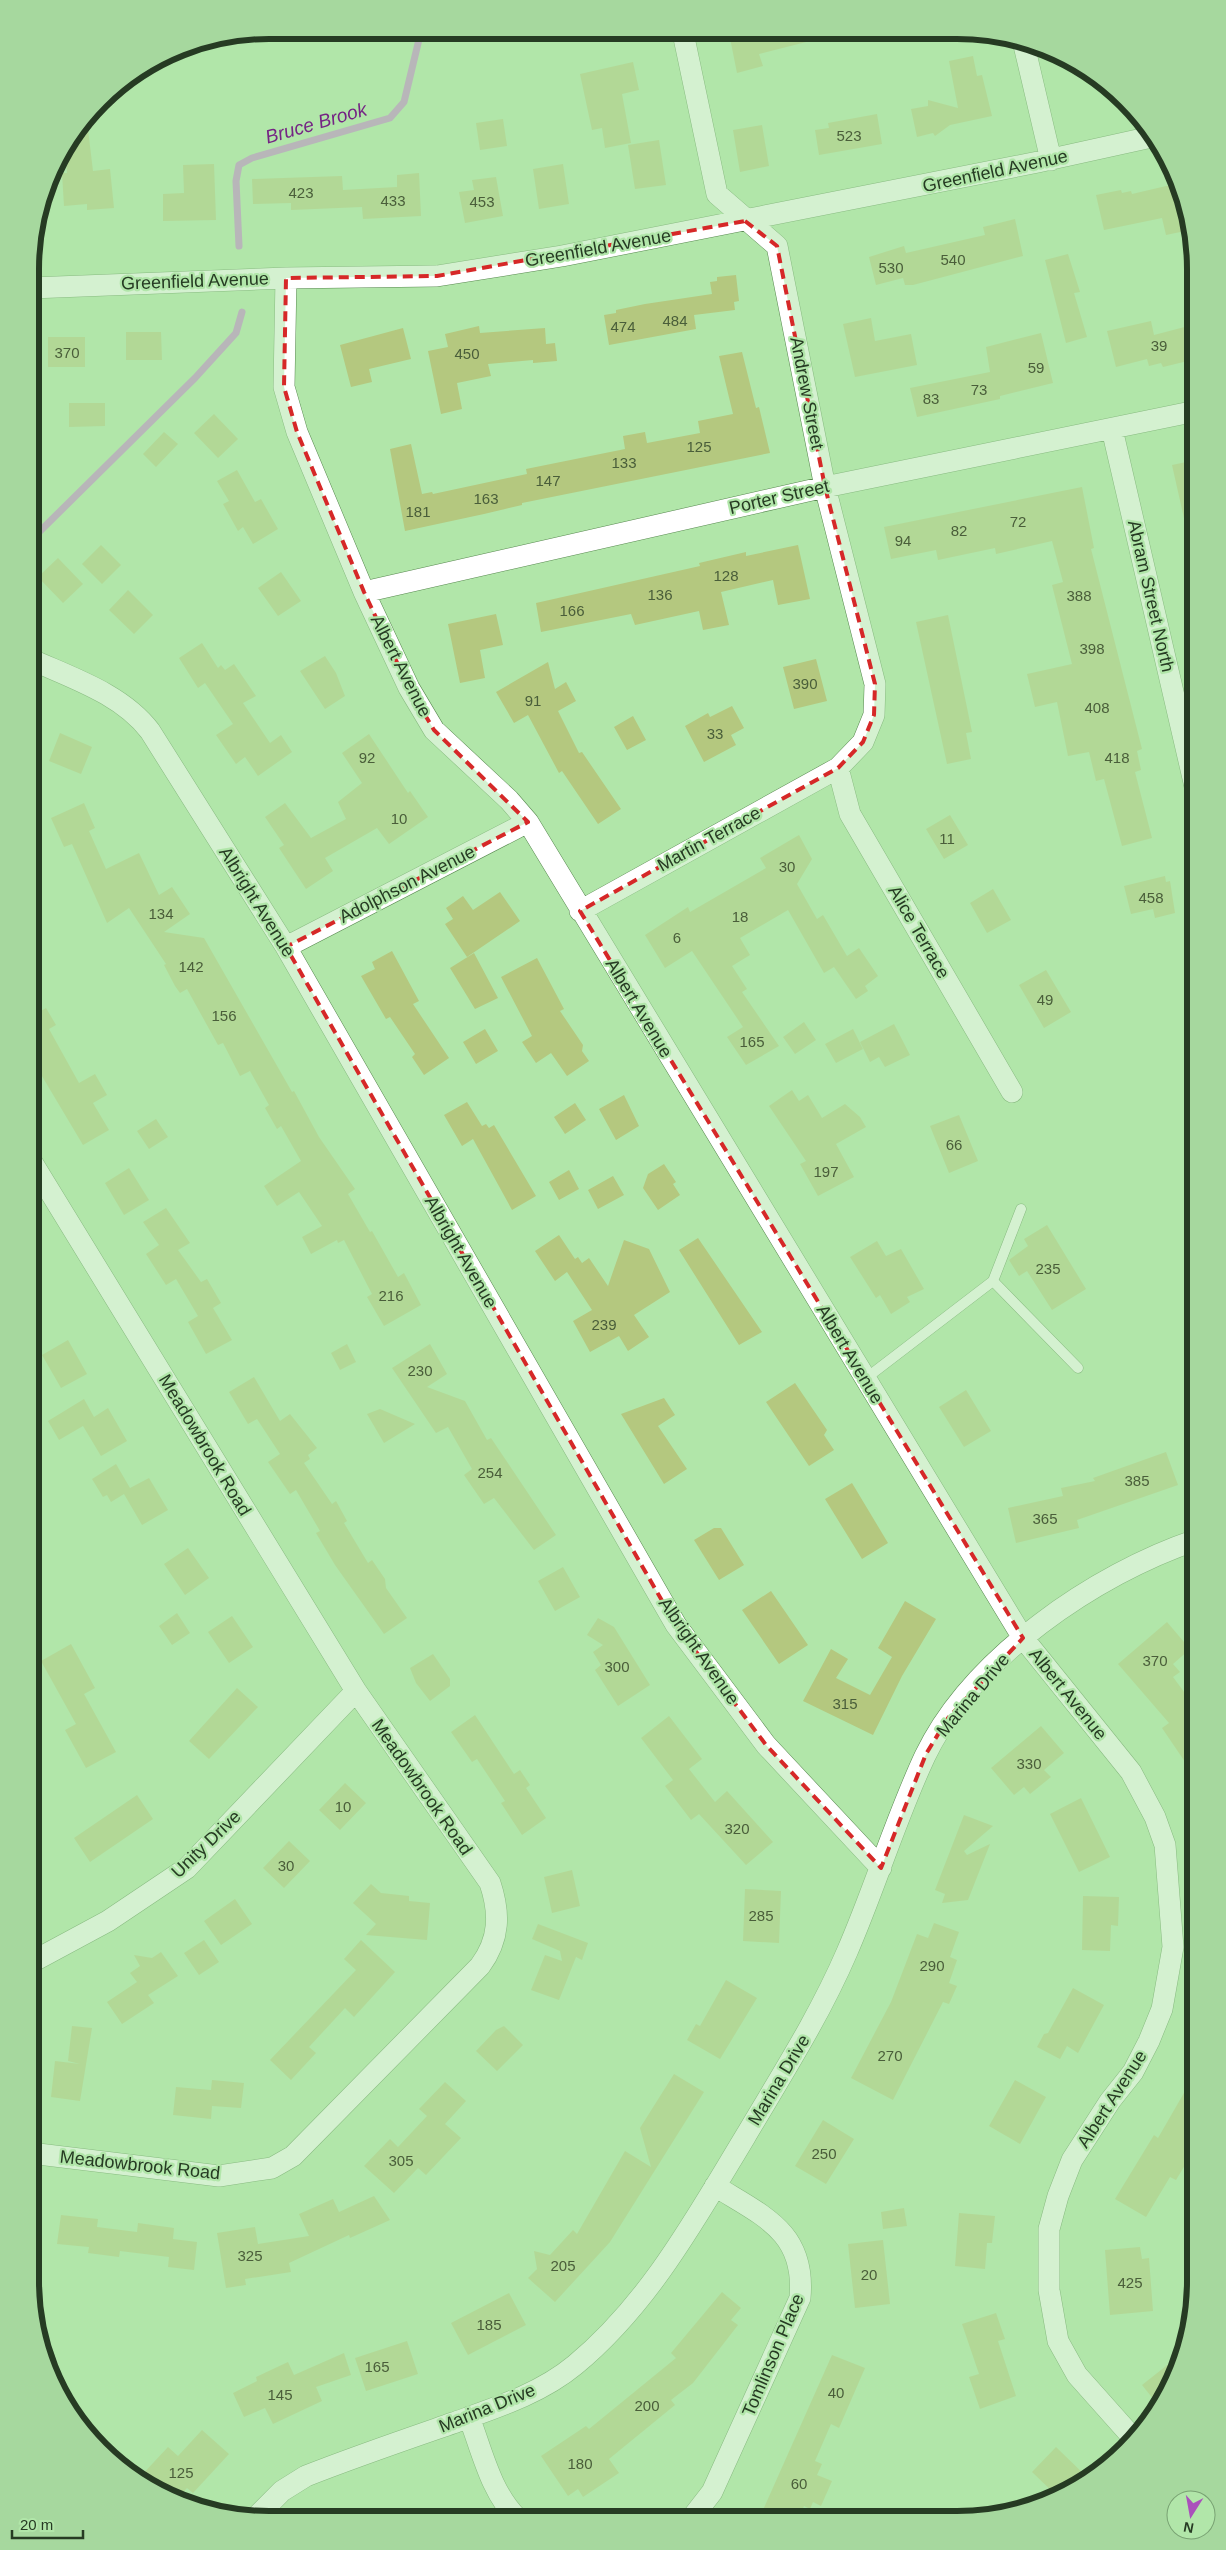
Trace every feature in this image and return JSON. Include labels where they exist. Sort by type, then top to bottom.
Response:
[{"type":"street","name":"Andrew Street","points":[[684,39],[717,194],[745,221],[777,246],[825,487],[875,684],[874,715],[863,742],[838,768]]},
{"type":"street","points":[[1025,49],[1051,160]]},
{"type":"street","name":"Greenfield Avenue","points":[[39,288],[286,278],[437,276],[562,256],[745,221],[1051,160],[1147,138]]},
{"type":"street","name":"Albert Avenue","points":[[286,278],[284,387],[297,432],[364,592],[409,688],[434,730],[509,800],[528,822],[580,911],[1023,1638],[1132,1772],[1155,1817],[1165,1845],[1173,1947],[1162,2009],[1149,2041],[1133,2072],[1110,2101],[1072,2160],[1058,2196],[1049,2229],[1049,2290],[1058,2340],[1078,2375],[1129,2434]]},
{"type":"street","name":"Porter Street","points":[[364,592],[825,487],[1187,413]]},
{"type":"street","name":"Abram Street North","points":[[1112,429],[1187,752]]},
{"type":"street","name":"Albright Avenue","points":[[39,663],[100,692],[138,715],[286,947],[676,1625],[766,1745],[881,1868]]},
{"type":"street","name":"Martin Terrace","points":[[580,911],[838,768]]},
{"type":"street","name":"Alice Terrace","points":[[838,768],[850,814],[1012,1092]]},
{"type":"street","name":"Adolphson Avenue","points":[[286,947],[528,822]]},
{"type":"street","name":"Meadowbrook Road","points":[[39,1173],[356,1691],[490,1883],[498,1916],[491,1952],[467,1980],[293,2156],[272,2168],[219,2176],[39,2154]]},
{"type":"street","name":"Marina Drive","points":[[262,2511],[282,2491],[306,2476],[508,2404],[544,2385],[572,2368],[623,2320],[654,2280],[715,2186],[816,2018],[846,1953],[926,1754],[948,1718],[984,1675],[1023,1638],[1094,1587],[1159,1553],[1187,1543]]},
{"type":"street","name":"Unity Drive","points":[[39,1958],[108,1921],[187,1868],[356,1691]]},
{"type":"street","name":"Tomlinson Place","points":[[697,2511],[712,2492],[800,2298],[802,2278],[795,2255],[787,2238],[773,2222],[715,2186]]},
{"type":"street","points":[[469,2417],[494,2483],[512,2511]]},
{"type":"lane","points":[[865,1379],[993,1280],[1021,1210]]},
{"type":"lane","points":[[993,1280],[1078,1368]]},
{"type":"highlighted area","points":[[745,221],[777,246],[825,487],[875,684],[874,715],[863,742],[838,768],[580,911],[1023,1638],[948,1718],[926,1754],[881,1868],[766,1745],[676,1625],[286,947],[528,822],[434,730],[409,688],[364,592],[297,432],[284,387],[286,278],[437,276]]},
{"type":"building","points":[[730,39],[814,39],[759,54],[763,66],[737,73]]},
{"type":"building","points":[[973,56],[977,76],[982,75],[992,116],[950,125],[935,136],[933,133],[917,137],[911,109],[928,106],[928,100],[958,108],[949,61]]},
{"type":"building","points":[[633,62],[639,90],[622,94],[631,143],[605,148],[602,128],[592,130],[580,74]]},
{"type":"building","points":[[877,114],[882,144],[819,155],[815,130],[829,128],[828,123]]},
{"type":"building","points":[[503,119],[507,146],[480,150],[476,123]]},
{"type":"building","points":[[762,125],[769,166],[740,172],[733,130]]},
{"type":"building","points":[[88,127],[93,171],[110,169],[114,208],[87,210],[87,204],[64,206],[62,173],[67,173],[66,161]]},
{"type":"building","points":[[659,140],[666,185],[635,189],[628,145]]},
{"type":"building","points":[[214,164],[216,220],[163,221],[163,194],[184,193],[183,165]]},
{"type":"building","points":[[563,164],[569,204],[539,209],[533,169]]},
{"type":"building","points":[[419,173],[421,216],[363,219],[362,207],[291,210],[291,203],[253,204],[252,179],[342,176],[343,190],[397,187],[397,175]]},
{"type":"building","points":[[496,177],[503,216],[465,223],[459,192],[474,190],[472,180]]},
{"type":"building","points":[[1171,185],[1184,231],[1166,235],[1162,218],[1104,230],[1096,195],[1121,190],[1122,193],[1131,191],[1132,194]]},
{"type":"building","points":[[1015,219],[1023,256],[913,285],[905,285],[903,278],[876,285],[869,257],[904,246],[906,253],[985,235],[983,227]]},
{"type":"building","points":[[1068,254],[1080,292],[1074,293],[1087,337],[1066,343],[1045,260]]},
{"type":"building","points":[[736,275],[739,301],[734,302],[735,310],[694,315],[696,329],[609,345],[604,315],[616,313],[616,310],[645,304],[712,294],[710,282],[717,281],[717,277]]},
{"type":"building","points":[[871,318],[875,341],[911,334],[917,365],[855,377],[843,324]]},
{"type":"building","points":[[1151,321],[1154,335],[1187,326],[1187,361],[1163,367],[1161,363],[1149,366],[1147,359],[1116,367],[1107,331]]},
{"type":"building","points":[[479,326],[480,333],[545,328],[546,344],[555,343],[557,361],[533,363],[533,360],[488,364],[491,376],[457,383],[462,409],[441,414],[428,351],[448,347],[445,334]]},
{"type":"building","points":[[403,328],[411,359],[369,369],[372,382],[351,387],[340,345]]},
{"type":"building","points":[[126,332],[161,332],[162,360],[126,360]]},
{"type":"building","points":[[1041,333],[1053,383],[1000,396],[1000,399],[917,417],[910,388],[990,372],[986,347]]},
{"type":"building","points":[[48,337],[85,337],[85,367],[48,367]]},
{"type":"building","points":[[742,352],[756,408],[759,407],[770,453],[522,503],[522,505],[405,531],[390,449],[411,444],[422,494],[432,492],[433,494],[527,474],[526,469],[625,449],[623,436],[645,432],[647,443],[700,433],[698,421],[733,414],[719,356]]},
{"type":"building","points":[[69,403],[105,403],[105,426],[69,427]]},
{"type":"building","points":[[214,414],[238,439],[218,458],[194,433]]},
{"type":"building","points":[[164,432],[178,444],[156,467],[143,454]]},
{"type":"building","points":[[1187,462],[1187,532],[1172,465]]},
{"type":"building","points":[[237,470],[255,502],[261,499],[278,529],[253,544],[243,527],[238,531],[223,504],[229,501],[217,481]]},
{"type":"building","points":[[1082,487],[1094,548],[1091,549],[1142,749],[1137,751],[1141,770],[1135,772],[1152,838],[1122,846],[1104,779],[1096,781],[1089,752],[1068,756],[1057,702],[1035,707],[1027,674],[1072,664],[1052,585],[1063,582],[1052,541],[996,554],[995,548],[938,560],[936,550],[891,559],[884,527]]},
{"type":"building","points":[[101,545],[121,565],[102,584],[82,564]]},
{"type":"building","points":[[798,545],[810,599],[778,605],[773,580],[721,592],[729,625],[703,630],[699,611],[635,625],[631,614],[541,632],[536,603],[700,566],[699,563],[746,552],[746,556]]},
{"type":"building","points":[[58,558],[83,584],[63,603],[39,576]]},
{"type":"building","points":[[281,572],[301,601],[278,616],[258,588]]},
{"type":"building","points":[[128,590],[153,615],[134,634],[109,610]]},
{"type":"building","points":[[496,614],[503,645],[480,650],[485,678],[460,683],[448,624]]},
{"type":"building","points":[[948,615],[972,732],[966,733],[971,759],[947,764],[916,622]]},
{"type":"building","points":[[202,643],[218,668],[221,665],[225,670],[234,664],[256,696],[243,703],[270,743],[281,735],[292,752],[258,776],[245,757],[236,764],[216,735],[233,724],[205,683],[198,688],[179,658]]},
{"type":"building","points":[[325,656],[336,673],[345,696],[325,709],[300,671]]},
{"type":"building","points":[[816,659],[827,701],[794,709],[783,667]]},
{"type":"building","points":[[548,662],[555,689],[566,682],[576,701],[558,711],[579,753],[582,752],[621,809],[598,824],[562,771],[559,773],[528,715],[514,723],[496,692]]},
{"type":"building","points":[[732,706],[744,728],[731,735],[736,745],[704,762],[685,726],[708,713],[710,717]]},
{"type":"building","points":[[633,716],[646,740],[627,750],[614,727]]},
{"type":"building","points":[[60,733],[92,747],[81,774],[49,761]]},
{"type":"building","points":[[369,734],[408,793],[410,791],[428,817],[389,844],[377,828],[325,858],[333,871],[306,889],[279,848],[284,845],[265,817],[285,803],[311,838],[346,819],[338,802],[362,783],[342,753]]},
{"type":"building","points":[[84,803],[95,828],[89,831],[106,869],[139,853],[159,895],[172,887],[190,914],[164,932],[204,938],[319,1137],[355,1189],[348,1194],[370,1232],[372,1231],[398,1277],[404,1273],[421,1305],[384,1326],[367,1297],[372,1294],[344,1240],[338,1243],[337,1240],[311,1254],[302,1237],[322,1226],[299,1192],[277,1206],[264,1186],[301,1161],[281,1126],[277,1129],[265,1108],[269,1105],[250,1071],[240,1076],[223,1043],[218,1045],[187,989],[180,993],[175,986],[164,965],[166,964],[129,908],[107,923],[72,844],[64,847],[51,818]]},
{"type":"building","points":[[950,815],[968,845],[944,859],[926,829]]},
{"type":"building","points":[[799,835],[812,859],[797,884],[817,919],[823,915],[847,956],[859,948],[878,976],[865,986],[868,991],[856,999],[834,967],[824,973],[788,910],[740,938],[750,955],[732,966],[747,989],[742,992],[779,1046],[746,1065],[727,1037],[743,1027],[692,951],[665,968],[645,935],[688,907],[690,912],[766,868],[760,858]]},
{"type":"building","points":[[1165,876],[1166,882],[1170,881],[1175,913],[1155,918],[1153,909],[1131,914],[1124,886]]},
{"type":"building","points":[[993,889],[1011,920],[987,933],[970,903]]},
{"type":"building","points":[[500,892],[520,921],[467,957],[445,924],[453,919],[446,908],[463,896],[473,910]]},
{"type":"building","points":[[392,951],[419,1001],[413,1004],[449,1058],[424,1075],[412,1057],[415,1054],[390,1017],[386,1019],[361,976],[375,969],[372,962]]},
{"type":"building","points":[[474,953],[498,998],[475,1009],[450,968]]},
{"type":"building","points":[[537,958],[564,1009],[560,1011],[583,1045],[582,1051],[589,1061],[567,1076],[551,1053],[536,1063],[522,1042],[532,1036],[501,977]]},
{"type":"building","points":[[1046,970],[1071,1012],[1044,1028],[1019,985]]},
{"type":"building","points":[[46,1008],[56,1025],[49,1029],[79,1083],[95,1074],[107,1095],[93,1103],[109,1130],[83,1145],[39,1071],[39,1012]]},
{"type":"building","points":[[804,1022],[816,1040],[795,1054],[783,1037]]},
{"type":"building","points":[[894,1024],[910,1055],[885,1067],[879,1057],[870,1062],[860,1042]]},
{"type":"building","points":[[485,1029],[498,1051],[476,1064],[463,1042]]},
{"type":"building","points":[[853,1029],[863,1049],[836,1063],[825,1044]]},
{"type":"building","points":[[792,1090],[799,1101],[808,1095],[822,1118],[845,1104],[860,1117],[866,1127],[836,1144],[854,1177],[818,1196],[800,1164],[806,1161],[769,1106]]},
{"type":"building","points":[[624,1095],[639,1126],[616,1140],[599,1109]]},
{"type":"building","points":[[467,1102],[482,1126],[486,1124],[489,1128],[494,1125],[536,1196],[512,1210],[473,1139],[462,1146],[444,1115]]},
{"type":"building","points":[[575,1103],[586,1120],[565,1134],[554,1117]]},
{"type":"building","points":[[959,1115],[978,1161],[949,1173],[930,1126]]},
{"type":"building","points":[[156,1119],[168,1137],[149,1149],[137,1131]]},
{"type":"building","points":[[664,1164],[676,1182],[673,1184],[680,1195],[658,1210],[643,1188],[648,1174]]},
{"type":"building","points":[[129,1168],[149,1200],[124,1215],[105,1183]]},
{"type":"building","points":[[569,1170],[579,1189],[559,1200],[549,1182]]},
{"type":"building","points":[[613,1176],[624,1195],[598,1209],[588,1190]]},
{"type":"building","points":[[166,1208],[190,1243],[178,1250],[201,1282],[207,1279],[221,1303],[213,1308],[232,1340],[206,1354],[188,1322],[198,1316],[176,1279],[166,1285],[146,1254],[159,1245],[143,1222]]},
{"type":"building","points":[[1047,1225],[1086,1289],[1052,1310],[1027,1271],[1019,1276],[1009,1260],[1028,1246],[1024,1239]]},
{"type":"building","points":[[559,1235],[575,1259],[578,1257],[582,1263],[589,1258],[608,1286],[624,1240],[649,1249],[670,1292],[634,1315],[649,1337],[628,1351],[619,1336],[590,1352],[573,1321],[592,1310],[567,1272],[555,1281],[535,1251]]},
{"type":"building","points":[[698,1238],[762,1332],[739,1345],[679,1250]]},
{"type":"building","points":[[877,1241],[886,1256],[901,1249],[924,1289],[907,1297],[910,1302],[891,1314],[880,1295],[876,1298],[850,1257]]},
{"type":"building","points":[[68,1340],[87,1374],[61,1388],[42,1355]]},
{"type":"building","points":[[347,1344],[356,1362],[340,1370],[331,1353]]},
{"type":"building","points":[[430,1344],[447,1374],[427,1387],[465,1401],[487,1440],[491,1438],[556,1535],[534,1550],[494,1498],[484,1504],[464,1475],[472,1469],[448,1427],[436,1433],[392,1368]]},
{"type":"building","points":[[254,1377],[280,1421],[290,1414],[317,1448],[308,1455],[310,1459],[304,1463],[332,1504],[336,1501],[347,1521],[344,1523],[368,1563],[372,1560],[385,1579],[386,1588],[407,1618],[384,1634],[335,1565],[316,1533],[320,1531],[296,1490],[290,1494],[268,1462],[280,1454],[257,1419],[248,1424],[229,1392]]},
{"type":"building","points":[[795,1383],[827,1430],[824,1435],[834,1450],[809,1466],[766,1402]]},
{"type":"building","points":[[966,1390],[991,1431],[964,1447],[939,1407]]},
{"type":"building","points":[[664,1398],[675,1415],[658,1426],[687,1469],[664,1484],[621,1414]]},
{"type":"building","points":[[84,1399],[94,1417],[108,1408],[127,1441],[101,1456],[83,1426],[59,1440],[48,1421]]},
{"type":"building","points":[[380,1409],[415,1424],[384,1443],[367,1414]]},
{"type":"building","points":[[1166,1452],[1178,1485],[1077,1520],[1079,1528],[1016,1543],[1008,1508],[1063,1496],[1061,1488],[1095,1481],[1093,1478]]},
{"type":"building","points":[[116,1464],[130,1488],[149,1478],[168,1510],[142,1525],[124,1494],[111,1502],[107,1495],[103,1497],[92,1479]]},
{"type":"building","points":[[852,1483],[888,1543],[862,1559],[825,1499]]},
{"type":"building","points":[[714,1528],[721,1528],[744,1565],[719,1580],[694,1540]]},
{"type":"building","points":[[188,1548],[209,1578],[185,1595],[164,1564]]},
{"type":"building","points":[[563,1567],[580,1597],[555,1611],[538,1581]]},
{"type":"building","points":[[771,1591],[808,1645],[779,1664],[742,1610]]},
{"type":"building","points":[[905,1601],[936,1619],[902,1676],[873,1735],[803,1701],[831,1649],[848,1659],[836,1678],[870,1695],[892,1657],[878,1648]]},
{"type":"building","points":[[177,1613],[190,1633],[172,1645],[159,1626]]},
{"type":"building","points":[[232,1616],[253,1647],[229,1663],[208,1632]]},
{"type":"building","points":[[598,1618],[614,1627],[650,1685],[618,1706],[595,1670],[601,1665],[593,1652],[603,1645],[587,1635]]},
{"type":"building","points":[[1167,1622],[1187,1645],[1187,1652],[1173,1664],[1180,1672],[1173,1677],[1187,1696],[1187,1765],[1162,1728],[1169,1723],[1118,1664]]},
{"type":"building","points":[[71,1644],[95,1688],[84,1694],[116,1752],[86,1768],[65,1730],[76,1724],[41,1661]]},
{"type":"building","points":[[433,1654],[450,1679],[450,1686],[430,1701],[416,1683],[410,1668]]},
{"type":"building","points":[[237,1688],[258,1707],[209,1759],[189,1741]]},
{"type":"building","points":[[475,1715],[514,1774],[520,1770],[530,1785],[526,1788],[546,1818],[522,1835],[501,1803],[505,1801],[477,1759],[472,1762],[451,1732]]},
{"type":"building","points":[[669,1716],[702,1759],[689,1769],[715,1802],[727,1791],[773,1842],[746,1865],[699,1814],[691,1820],[665,1786],[673,1780],[641,1738]]},
{"type":"building","points":[[1041,1726],[1064,1753],[1044,1770],[1051,1777],[1030,1794],[1024,1787],[1014,1795],[991,1768]]},
{"type":"building","points":[[345,1783],[366,1803],[340,1830],[319,1810]]},
{"type":"building","points":[[137,1795],[153,1819],[90,1862],[74,1838]]},
{"type":"building","points":[[1081,1798],[1110,1857],[1079,1872],[1050,1814]]},
{"type":"building","points":[[964,1815],[993,1826],[964,1851],[967,1855],[990,1844],[968,1900],[942,1903],[945,1894],[935,1890]]},
{"type":"building","points":[[289,1841],[310,1861],[284,1888],[263,1868]]},
{"type":"building","points":[[572,1870],[580,1906],[552,1913],[544,1877]]},
{"type":"building","points":[[371,1884],[381,1893],[409,1896],[409,1901],[430,1903],[427,1940],[366,1935],[376,1924],[353,1903]]},
{"type":"building","points":[[745,1889],[781,1891],[779,1943],[743,1941]]},
{"type":"building","points":[[1083,1896],[1119,1897],[1118,1926],[1111,1925],[1110,1951],[1082,1950]]},
{"type":"building","points":[[235,1899],[252,1924],[221,1945],[204,1921]]},
{"type":"building","points":[[934,1923],[959,1932],[950,1957],[957,1960],[949,1983],[957,1986],[949,2004],[943,2002],[893,2100],[851,2078],[891,2002],[917,1934],[928,1938]]},
{"type":"building","points":[[538,1924],[588,1943],[582,1960],[576,1957],[559,2000],[531,1990],[545,1955],[562,1961],[560,1951],[532,1939]]},
{"type":"building","points":[[204,1940],[219,1962],[199,1975],[184,1953]]},
{"type":"building","points":[[361,1940],[395,1972],[354,2017],[345,2008],[309,2047],[316,2053],[291,2080],[270,2060],[356,1970],[344,1959]]},
{"type":"building","points":[[161,1952],[178,1976],[148,1995],[154,2003],[122,2024],[107,2002],[137,1982],[130,1973],[140,1966],[134,1955],[152,1958]]},
{"type":"building","points":[[726,1980],[757,1998],[720,2059],[687,2040],[696,2024],[700,2026]]},
{"type":"building","points":[[1073,1988],[1104,2005],[1078,2053],[1067,2046],[1060,2059],[1037,2047],[1044,2034],[1048,2033]]},
{"type":"building","points":[[72,2026],[92,2028],[80,2101],[51,2097],[55,2061],[80,2064],[68,2061]]},
{"type":"building","points":[[504,2026],[523,2045],[497,2071],[476,2051],[496,2030]]},
{"type":"building","points":[[674,2074],[704,2092],[610,2242],[555,2302],[528,2278],[537,2269],[534,2251],[550,2255],[573,2230],[577,2234],[625,2151],[651,2167],[640,2128]]},
{"type":"building","points":[[212,2080],[244,2083],[241,2108],[212,2106],[211,2119],[173,2115],[176,2087],[211,2090]]},
{"type":"building","points":[[1015,2080],[1046,2097],[1020,2144],[989,2126]]},
{"type":"building","points":[[445,2082],[466,2101],[445,2124],[461,2138],[426,2175],[418,2168],[394,2193],[364,2166],[390,2139],[398,2147],[427,2116],[419,2109]]},
{"type":"building","points":[[1187,2088],[1187,2162],[1176,2180],[1170,2177],[1146,2217],[1115,2199],[1154,2135],[1158,2138]]},
{"type":"building","points":[[823,2120],[854,2139],[826,2184],[795,2166]]},
{"type":"building","points":[[374,2196],[390,2220],[350,2238],[349,2235],[289,2263],[291,2272],[245,2279],[246,2285],[226,2288],[217,2233],[255,2227],[258,2244],[309,2236],[299,2214],[333,2199],[339,2212]]},
{"type":"building","points":[[904,2208],[907,2226],[883,2229],[881,2212]]},
{"type":"building","points":[[959,2213],[995,2216],[992,2243],[987,2243],[985,2269],[955,2266]]},
{"type":"building","points":[[61,2215],[98,2219],[97,2227],[137,2232],[138,2223],[174,2228],[173,2239],[197,2242],[194,2270],[168,2267],[169,2257],[120,2251],[119,2257],[88,2253],[89,2247],[57,2244]]},
{"type":"building","points":[[883,2240],[890,2304],[855,2308],[848,2244]]},
{"type":"building","points":[[1140,2247],[1142,2259],[1149,2258],[1153,2311],[1110,2315],[1105,2250]]},
{"type":"building","points":[[722,2292],[741,2308],[731,2320],[738,2325],[693,2383],[671,2400],[675,2405],[609,2459],[619,2473],[583,2497],[578,2489],[568,2496],[541,2456],[586,2426],[589,2429],[676,2358],[671,2353]]},
{"type":"building","points":[[509,2293],[526,2325],[468,2355],[451,2323]]},
{"type":"building","points":[[996,2313],[1005,2339],[998,2341],[1016,2396],[980,2409],[969,2377],[979,2374],[962,2324]]},
{"type":"building","points":[[407,2341],[418,2374],[366,2391],[355,2358]]},
{"type":"building","points":[[344,2353],[351,2375],[316,2387],[322,2401],[273,2424],[265,2408],[244,2417],[233,2393],[257,2381],[256,2377],[288,2362],[294,2375]]},
{"type":"building","points":[[832,2355],[865,2368],[839,2428],[831,2424],[815,2461],[822,2464],[817,2475],[832,2481],[821,2506],[813,2502],[810,2509],[804,2506],[802,2511],[763,2510]]},
{"type":"building","points":[[1173,2360],[1164,2383],[1154,2400],[1142,2385]]},
{"type":"building","points":[[202,2430],[229,2454],[193,2493],[187,2488],[181,2494],[143,2474],[168,2447],[178,2456]]},
{"type":"building","points":[[1056,2447],[1084,2474],[1052,2491],[1032,2472]]},
{"type":"waterway","name":"Bruce Brook","points":[[239,246],[236,181],[239,165],[252,158],[390,118],[404,102],[419,39]]},
{"type":"waterway","name":"Bruce Brook","points":[[39,532],[195,378],[236,333],[242,312]]}]
